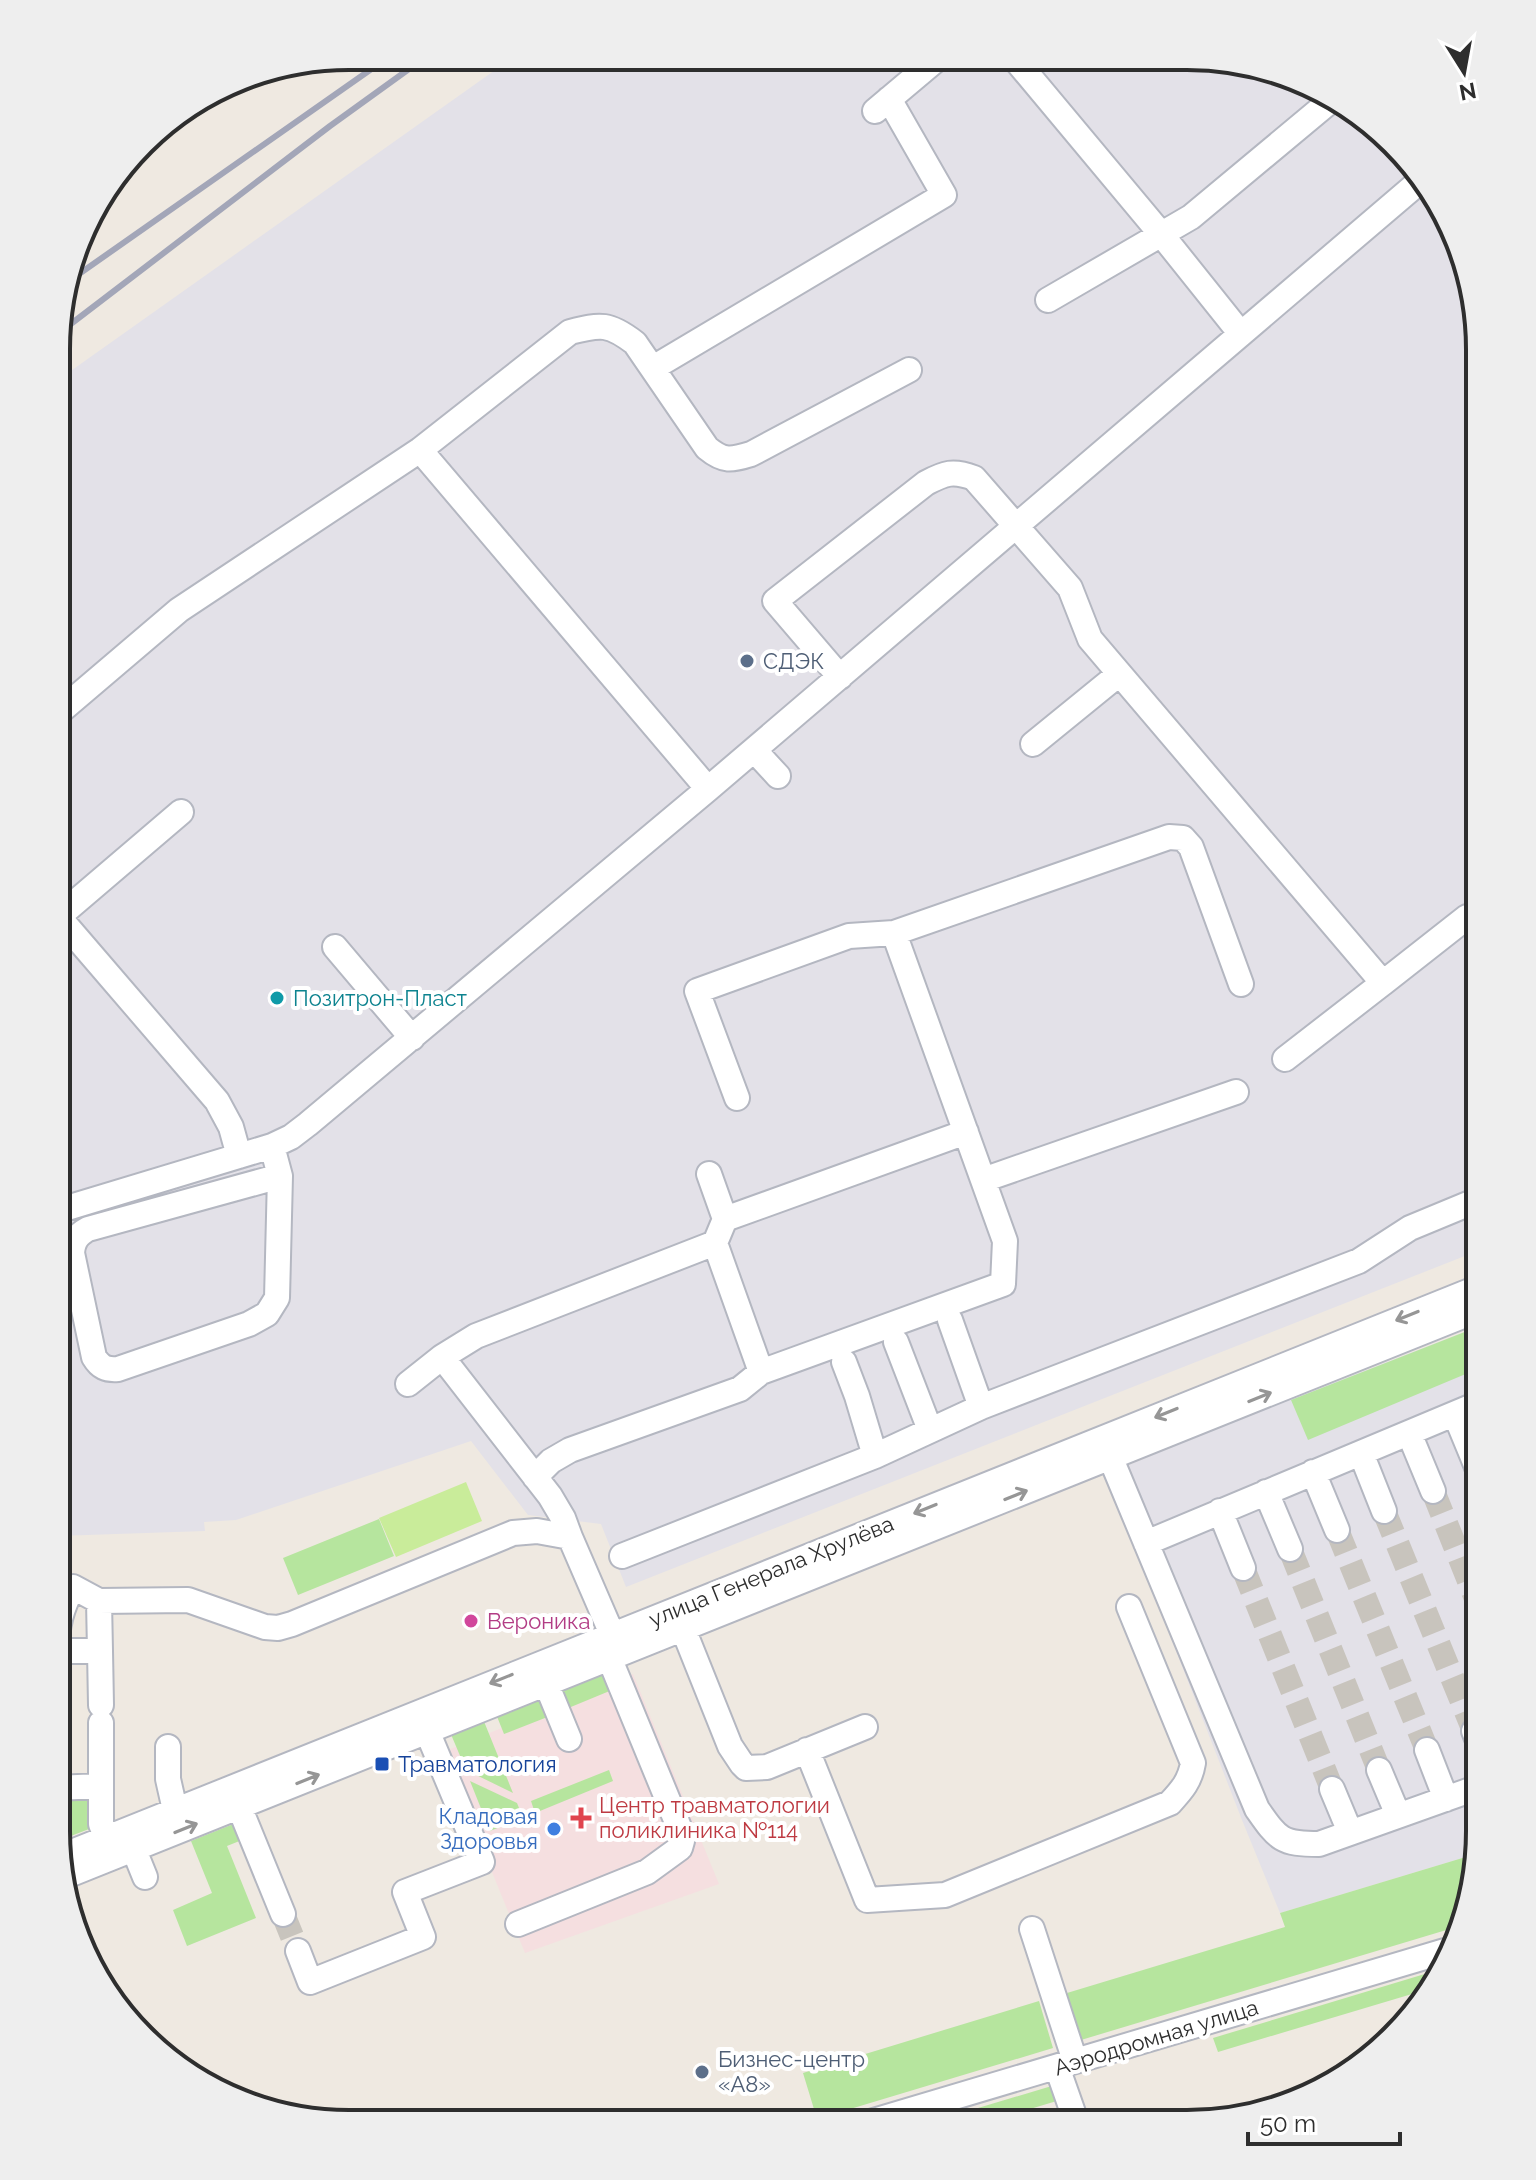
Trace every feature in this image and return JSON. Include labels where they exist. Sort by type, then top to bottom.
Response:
[{"type":"street","points":[[653,368],[944,195],[882,105],[923,70]]},
{"type":"street","points":[[1024,70],[1241,334]]},
{"type":"street","points":[[1048,300],[1191,217],[1324,106]]},
{"type":"street","points":[[70,1207],[272,1146],[291,1137],[708,789],[1413,187]]},
{"type":"street","points":[[70,703],[179,610],[420,450],[570,332],[596,325],[618,330],[635,343],[707,448],[719,458],[736,459],[751,454],[909,370]]},
{"type":"street","points":[[420,450],[708,789]]},
{"type":"street","points":[[840,677],[775,601],[926,483],[942,475],[959,473],[974,478],[1070,588],[1090,639],[1383,983]]},
{"type":"street","points":[[1033,744],[1119,674]]},
{"type":"street","points":[[754,750],[778,776]]},
{"type":"street","points":[[70,906],[181,812]]},
{"type":"street","points":[[737,1098],[697,991],[849,936],[894,933],[1169,837],[1183,838],[1191,847],[1241,984]]},
{"type":"street","points":[[1285,1059],[1383,983],[1466,925]]},
{"type":"street","points":[[70,930],[217,1101],[231,1127],[239,1156]]},
{"type":"street","points":[[535,1477],[551,1461],[570,1450],[740,1389],[761,1372],[1003,1284],[1005,1241],[894,933]]},
{"type":"street","points":[[335,947],[412,1038]]},
{"type":"street","points":[[983,1180],[1236,1092]]},
{"type":"street","points":[[725,1219],[966,1132]]},
{"type":"street","points":[[272,1146],[280,1176],[277,1298],[267,1314],[249,1324],[118,1369],[109,1370],[100,1366],[94,1357],[72,1253],[78,1234],[280,1176]]},
{"type":"street","points":[[709,1174],[725,1219],[715,1243],[761,1372]]},
{"type":"street","points":[[622,1556],[875,1456],[981,1407],[1359,1261],[1410,1228],[1465,1205]]},
{"type":"street","points":[[408,1384],[442,1357],[476,1336],[715,1243]]},
{"type":"street","name":"улица Генерала Хрулёва","points":[[71,1854],[120,1843],[1106,1448],[1465,1293]]},
{"type":"street","name":"улица Генерала Хрулёва","points":[[1106,1448],[1465,1314]]},
{"type":"street","points":[[950,1320],[981,1407]]},
{"type":"street","points":[[896,1342],[930,1430]]},
{"type":"street","points":[[442,1357],[563,1518],[681,1832],[680,1848],[647,1872],[518,1924]]},
{"type":"street","points":[[844,1362],[875,1456]]},
{"type":"street","points":[[1146,1543],[1465,1409]]},
{"type":"street","points":[[1455,1414],[1465,1439]]},
{"type":"street","points":[[1409,1433],[1433,1491]]},
{"type":"street","points":[[1106,1448],[1257,1809],[1276,1836],[1295,1844],[1319,1844],[1465,1792]]},
{"type":"street","points":[[1361,1453],[1384,1511]]},
{"type":"street","points":[[1313,1472],[1337,1530]]},
{"type":"street","points":[[1266,1492],[1290,1549]]},
{"type":"street","points":[[1220,1511],[1243,1568]]},
{"type":"street","points":[[70,1586],[99,1601],[188,1600],[265,1627],[278,1628],[513,1533],[537,1531],[570,1537]]},
{"type":"street","points":[[99,1601],[101,1824],[120,1843],[145,1877]]},
{"type":"street","points":[[807,1750],[867,1900],[945,1895],[1170,1803],[1191,1776],[1193,1763],[1129,1607]]},
{"type":"street","points":[[680,1619],[730,1746],[746,1768],[767,1767],[865,1727]]},
{"type":"street","points":[[70,1651],[100,1651]]},
{"type":"street","points":[[542,1674],[569,1739]]},
{"type":"street","points":[[298,1951],[310,1982],[423,1937],[405,1892],[482,1862],[423,1722]]},
{"type":"street","points":[[168,1747],[168,1779],[175,1810]]},
{"type":"street","points":[[1427,1750],[1446,1799]]},
{"type":"street","points":[[1379,1770],[1398,1815]]},
{"type":"street","points":[[70,1787],[100,1786]]},
{"type":"street","points":[[1332,1789],[1350,1832]]},
{"type":"street","points":[[236,1797],[283,1914]]},
{"type":"street","name":"улица Генерала Хрулёва","points":[[73,1872],[175,1810],[236,1797]]},
{"type":"street","points":[[1032,1929],[1074,2110]]},
{"type":"street","name":"Аэродромная улица","points":[[911,2110],[1437,1953]]},
{"type":"shaded area","points":[[1187,70],[1223,72],[1259,80],[1294,91],[1326,107],[1357,128],[1384,152],[1408,179],[1429,210],[1451,259],[1464,313],[1465,1256],[626,1587],[601,1524],[528,1515],[471,1441],[236,1520],[204,1522],[205,1531],[70,1536],[70,371],[494,71]]},
{"type":"shaded area","points":[[1465,1332],[1464,1858],[1280,1913],[1107,1474]]},
{"type":"shaded area","name":"Центр травматологии поликлиника №114","points":[[633,1674],[719,1884],[525,1953],[443,1752]]},
{"type":"green space","points":[[1465,1332],[1465,1374],[1308,1440],[1291,1400]]},
{"type":"green space","points":[[466,1482],[482,1521],[396,1557],[379,1518]]},
{"type":"green space","points":[[379,1519],[394,1556],[298,1595],[283,1558]]},
{"type":"green space","points":[[604,1669],[612,1690],[566,1709],[558,1688]]},
{"type":"green space","points":[[541,1695],[550,1716],[504,1734],[496,1714]]},
{"type":"green space","points":[[483,1719],[513,1793],[466,1770],[450,1732]]},
{"type":"green space","points":[[609,1770],[613,1781],[535,1813],[531,1801]]},
{"type":"green space","points":[[470,1781],[517,1803],[523,1818],[490,1831]]},
{"type":"green space","points":[[87,1798],[89,1829],[70,1836],[70,1831],[70,1799]]},
{"type":"green space","points":[[236,1823],[242,1840],[227,1846],[256,1918],[187,1946],[173,1910],[212,1893],[191,1841]]},
{"type":"green space","points":[[1464,1858],[1461,1885],[1447,1930],[1081,2040],[1067,1993],[1285,1927],[1280,1913]]},
{"type":"green space","points":[[1426,1974],[1413,1994],[1218,2052],[1213,2038]]},
{"type":"green space","points":[[1039,2001],[1053,2048],[847,2110],[814,2110],[803,2073]]},
{"type":"green space","points":[[1055,2085],[1060,2100],[1027,2110],[971,2110]]},
{"type":"tunnel","points":[[1433,1491],[1465,1571]]},
{"type":"tunnel","points":[[1384,1511],[1465,1709]]},
{"type":"tunnel","points":[[1337,1530],[1427,1750]]},
{"type":"tunnel","points":[[1290,1549],[1379,1770]]},
{"type":"tunnel","points":[[1243,1568],[1332,1789]]},
{"type":"tunnel","points":[[283,1914],[298,1951]]},
{"type":"railway","points":[[81,272],[369,71]]},
{"type":"railway","points":[[71,324],[406,71]]},
{"type":"place","name":"СДЭК","points":[[747,661]]},
{"type":"place","name":"Позитрон-Пласт","points":[[277,998]]},
{"type":"place","name":"Вероника","points":[[471,1621]]},
{"type":"place","name":"Травматология","points":[[382,1764]]},
{"type":"place","name":"Центр травматологии поликлиника №114","points":[[581,1818]]},
{"type":"place","name":"Кладовая Здоровья","points":[[554,1829]]},
{"type":"place","name":"Бизнес-центр «А8»","points":[[702,2072]]}]
